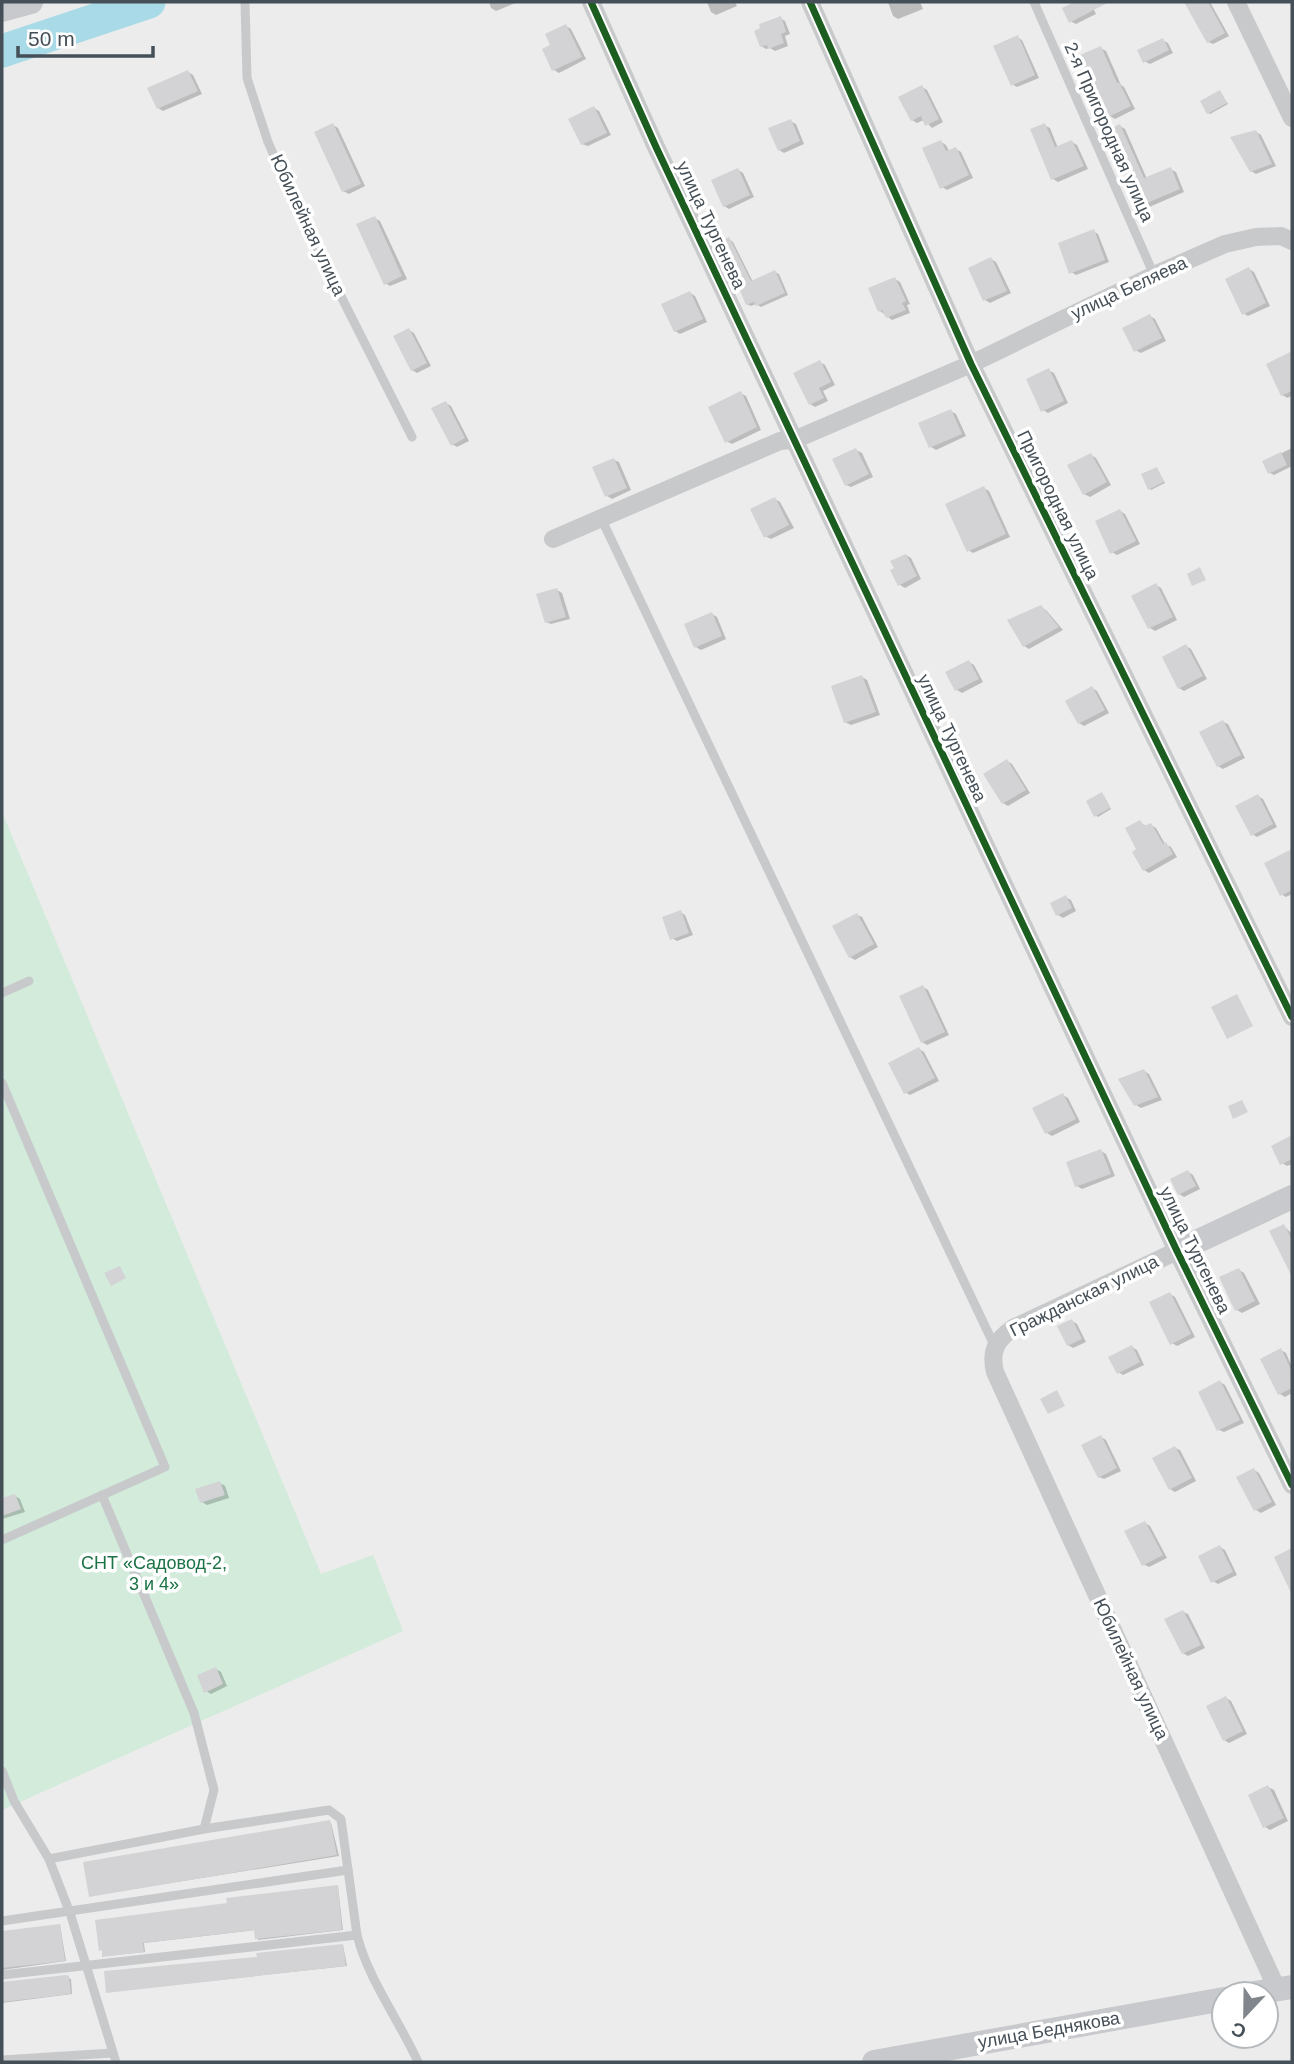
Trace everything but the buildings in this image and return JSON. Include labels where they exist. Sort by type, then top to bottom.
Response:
[{"type":"street","points":[[2,10],[30,2]]},
{"type":"street","name":"улица Тургенева","points":[[591,2],[794,440],[1177,1251],[1292,1485]]},
{"type":"street","name":"Пригородная улица","points":[[810,2],[971,364],[1292,1017]]},
{"type":"street","points":[[1236,2],[1292,118]]},
{"type":"street","name":"улица Беляева","points":[[553,539],[780,441],[794,440],[971,364],[1154,275],[1225,244],[1256,237],[1281,236],[1292,241]]},
{"type":"street","name":"Гражданская улица","points":[[995,1347],[1002,1336],[1013,1328],[1292,1197]]},
{"type":"street","name":"Юбилейная улица","points":[[995,1347],[992,1360],[995,1372],[1285,1988]]},
{"type":"street","name":"улица Беднякова","points":[[890,2061],[1210,2001]]},
{"type":"lane","name":"Юбилейная улица","points":[[245,2],[247,78],[268,142],[299,213],[412,437]]},
{"type":"lane","name":"2-я Пригородная улица","points":[[1034,2],[1154,275]]},
{"type":"lane","points":[[601,518],[995,1347]]},
{"type":"lane","points":[[2,993],[29,981]]},
{"type":"lane","points":[[2,1083],[165,1467],[2,1540]]},
{"type":"lane","points":[[102,1495],[194,1713],[214,1790],[204,1829]]},
{"type":"lane","points":[[2,1772],[14,1801],[49,1859],[70,1913],[114,2058],[2,2060]]},
{"type":"lane","points":[[49,1859],[204,1829],[329,1810],[341,1819],[356,1935],[362,1955],[404,2030],[418,2062]]},
{"type":"lane","points":[[2,1921],[348,1870]]},
{"type":"lane","points":[[2,1975],[356,1935]]},
{"type":"green space","name":"СНТ «Садовод-2, 3 и 4»","points":[[2,812],[321,1574],[373,1555],[403,1631],[2,1810]]},
{"type":"waterway","points":[[2,51],[149,2]]},
{"type":"cycle path","points":[[591,2],[656,147],[1177,1251],[1292,1485]]},
{"type":"cycle path","points":[[810,2],[971,364],[1292,1017]]}]
